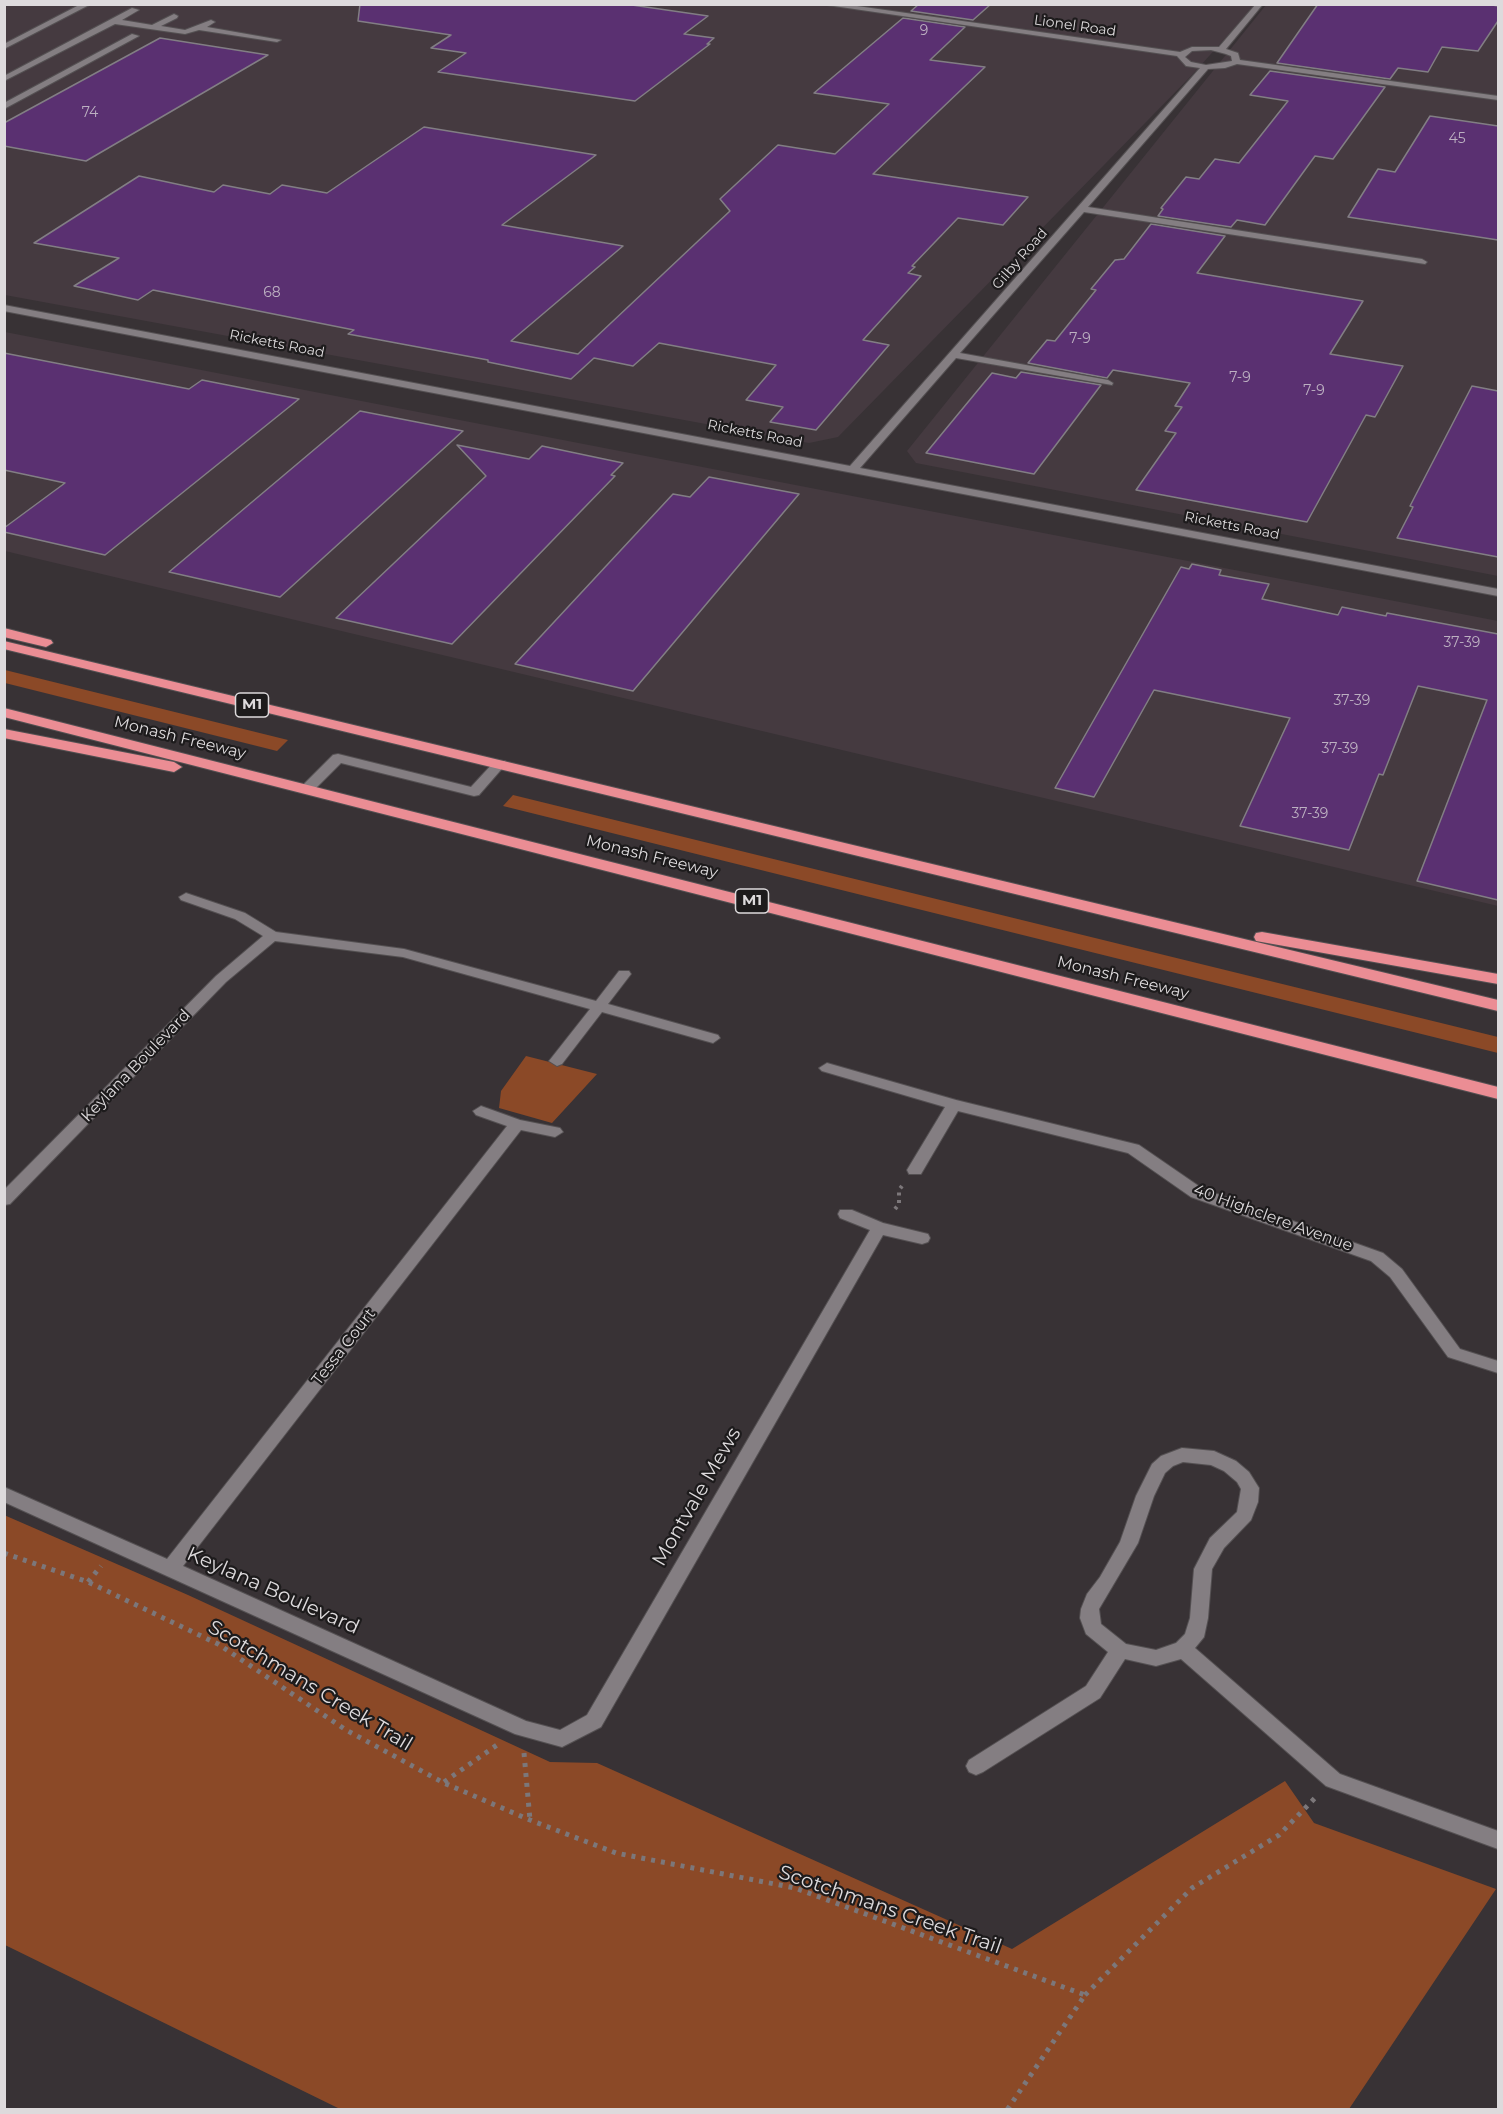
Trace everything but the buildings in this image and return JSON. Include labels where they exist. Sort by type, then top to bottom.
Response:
[{"type":"highway","points":[[4,632],[500,764]]},
{"type":"highway","name":"M1","points":[[4,645],[1498,1006]]},
{"type":"highway","name":"Monash Freeway","points":[[4,712],[1498,1093]]},
{"type":"highway","points":[[4,733],[405,813]]},
{"type":"highway","points":[[1092,907],[1498,979]]},
{"type":"street","points":[[4,47],[87,4]]},
{"type":"street","name":"Lionel Road","points":[[823,4],[1181,54]]},
{"type":"street","points":[[1221,50],[1260,4]]},
{"type":"street","points":[[4,80],[135,10]]},
{"type":"street","points":[[153,27],[174,16]]},
{"type":"street","points":[[114,21],[185,32],[211,22]]},
{"type":"street","points":[[199,28],[277,40]]},
{"type":"street","points":[[4,107],[135,36]]},
{"type":"street","points":[[1236,62],[1235,55],[1221,50],[1201,48],[1181,54],[1180,57],[1189,64],[1206,67],[1225,66],[1236,62],[1498,98]]},
{"type":"street","name":"Gilby Road","points":[[854,468],[1206,67]]},
{"type":"street","points":[[1082,209],[1422,262]]},
{"type":"street","name":"Ricketts Road","points":[[4,308],[854,468],[1498,593]]},
{"type":"street","points":[[954,355],[1108,383]]},
{"type":"street","points":[[307,789],[338,758],[474,792],[500,764]]},
{"type":"street","points":[[186,897],[240,916],[272,936],[404,952],[713,1038]]},
{"type":"street","name":"Keylana Boulevard","points":[[4,1200],[221,979],[272,936]]},
{"type":"street","points":[[557,1061],[624,974]]},
{"type":"street","name":"40 Highclere Avenue","points":[[827,1068],[954,1105],[1133,1149],[1197,1193],[1377,1257],[1396,1273],[1454,1353],[1498,1367]]},
{"type":"street","points":[[915,1170],[954,1105]]},
{"type":"street","points":[[481,1111],[517,1124],[555,1132]]},
{"type":"street","name":"Tessa Court","points":[[170,1569],[517,1124]]},
{"type":"street","points":[[846,1214],[879,1228],[922,1238]]},
{"type":"street","name":"Montvale Mews","points":[[522,1728],[562,1739],[594,1720],[879,1228]]},
{"type":"street","points":[[1182,1455],[1214,1458],[1230,1466],[1243,1477],[1250,1488],[1245,1515],[1217,1543],[1203,1569],[1199,1618],[1194,1637],[1183,1649],[1156,1658],[1120,1650],[1093,1629],[1089,1618],[1094,1599],[1107,1582],[1129,1543],[1145,1496],[1158,1469],[1167,1461],[1182,1455]]},
{"type":"street","name":"Keylana Boulevard","points":[[4,1494],[522,1728]]},
{"type":"street","points":[[1183,1649],[1333,1780],[1498,1840]]},
{"type":"street","points":[[976,1766],[1093,1692],[1120,1650]]},
{"type":"path","points":[[879,1228],[898,1204],[899,1190],[915,1170]]},
{"type":"path","name":"Scotchmans Creek Trail","points":[[4,1553],[88,1582],[218,1644],[346,1730],[444,1783],[530,1820],[616,1853],[795,1888],[1085,1995]]},
{"type":"path","points":[[444,1783],[522,1728]]},
{"type":"path","points":[[522,1728],[530,1820]]},
{"type":"path","points":[[1007,2109],[1085,1995],[1192,1888],[1279,1835],[1333,1780]]},
{"type":"shaded area","points":[[4,5],[1255,5],[1192,75],[838,437],[809,443],[5,295]]},
{"type":"shaded area","points":[[1266,5],[1498,5],[1498,576],[916,463],[907,451]]},
{"type":"shaded area","points":[[5,332],[1498,621],[1498,906],[5,551]]},
{"type":"shaded area","points":[[5,670],[288,740],[277,751],[5,683]]},
{"type":"shaded area","points":[[513,795],[1498,1037],[1498,1053],[503,806]]},
{"type":"shaded area","points":[[526,1056],[597,1074],[552,1123],[499,1108],[501,1091]]},
{"type":"shaded area","points":[[4,1515],[188,1595],[550,1762],[597,1763],[1012,1949],[1285,1781],[1314,1823],[1496,1889],[1349,2109],[340,2109],[5,1945]]}]
